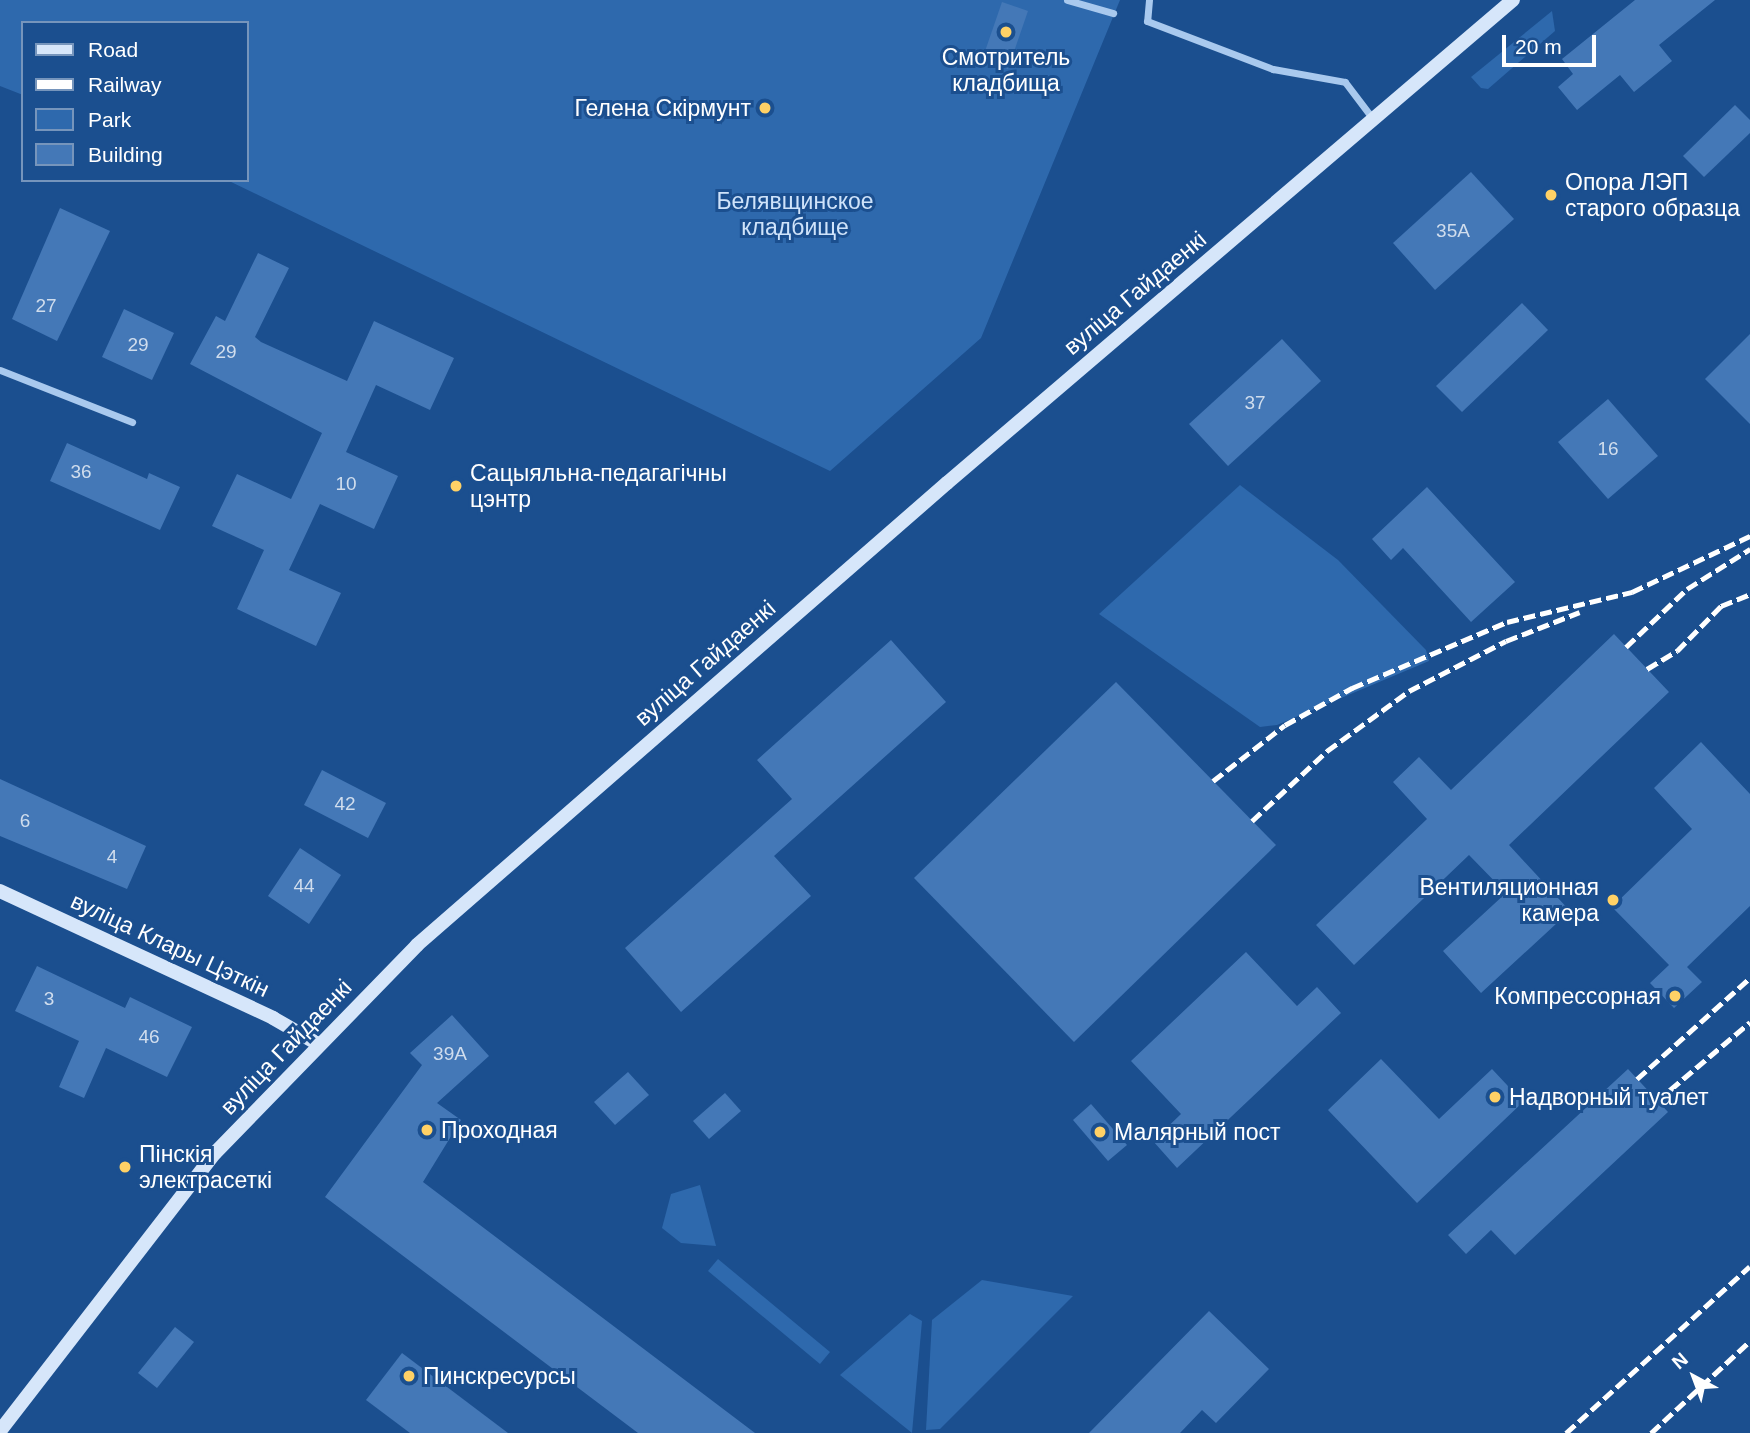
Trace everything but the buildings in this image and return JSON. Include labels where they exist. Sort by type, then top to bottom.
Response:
[{"type":"street","points":[[1067,0],[1114,13]]},
{"type":"street","points":[[1149,0],[1147,21],[1273,69],[1345,82],[1374,120]]},
{"type":"street","name":"вуліца Гайдаенкі","points":[[0,1431],[215,1153],[318,1044],[456,910],[947,483],[1513,0]]},
{"type":"street","points":[[0,370],[132,422]]},
{"type":"street","name":"вуліца Клары Цэткін","points":[[0,891],[273,1018],[318,1044]]},
{"type":"green space","name":"Белявщинское кладбище","points":[[0,0],[1120,0],[981,338],[830,471],[231,182],[248,182],[248,21],[21,21],[21,94],[0,86]]},
{"type":"green space","points":[[1552,11],[1555,31],[1488,89],[1481,88],[1471,77]]},
{"type":"green space","points":[[1240,485],[1338,560],[1426,650],[1429,661],[1277,725],[1260,727],[1099,614]]},
{"type":"green space","points":[[700,1185],[716,1246],[681,1243],[662,1228],[671,1194]]},
{"type":"green space","points":[[718,1259],[830,1352],[820,1364],[708,1271]]},
{"type":"green space","points":[[982,1280],[1073,1296],[940,1429],[926,1430],[932,1320]]},
{"type":"green space","points":[[910,1314],[922,1321],[912,1433],[840,1375]]},
{"type":"railway","points":[[1213,781],[1285,725],[1352,688],[1507,622],[1632,592],[1750,536]]},
{"type":"railway","points":[[1626,647],[1687,589],[1750,549]]},
{"type":"railway","points":[[1647,669],[1677,651],[1721,606],[1750,594]]},
{"type":"railway","points":[[1252,821],[1327,751],[1409,691],[1506,641],[1580,612]]},
{"type":"railway","points":[[1637,1079],[1750,978]]},
{"type":"railway","points":[[1657,1101],[1750,1022]]},
{"type":"railway","points":[[1566,1433],[1750,1266]]},
{"type":"railway","points":[[1651,1433],[1750,1341]]},
{"type":"place","name":"Смотритель кладбища","points":[[1006,32]]},
{"type":"place","name":"Гелена Скірмунт","points":[[765,108]]},
{"type":"place","name":"Опора ЛЭП старого образца","points":[[1551,195]]},
{"type":"place","name":"Сацыяльна-педагагічны цэнтр","points":[[456,486]]},
{"type":"place","name":"Вентиляционная камера","points":[[1613,900]]},
{"type":"place","name":"Компрессорная","points":[[1675,996]]},
{"type":"place","name":"Надворный туалет","points":[[1495,1097]]},
{"type":"place","name":"Проходная","points":[[427,1130]]},
{"type":"place","name":"Малярный пост","points":[[1100,1132]]},
{"type":"place","name":"Пінскія электрасеткі","points":[[125,1167]]},
{"type":"place","name":"Пинскресурсы","points":[[409,1376]]}]
